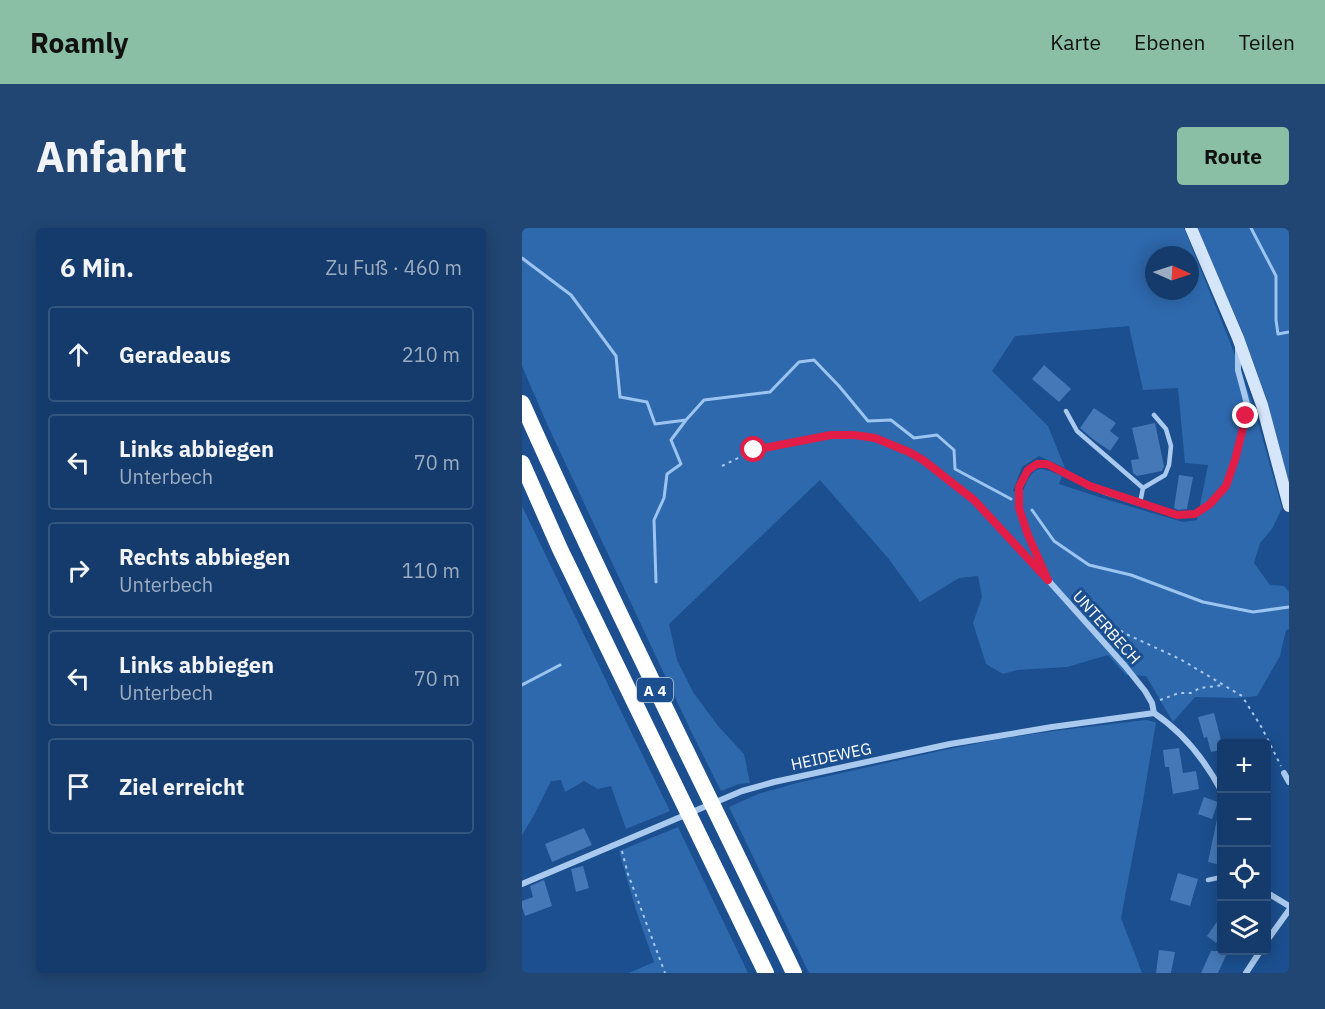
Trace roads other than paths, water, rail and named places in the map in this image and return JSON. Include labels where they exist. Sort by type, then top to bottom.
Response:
[{"type":"highway","name":"A 4","points":[[522,403],[631,639],[794,973]]},
{"type":"highway","name":"A 4","points":[[522,463],[565,559],[766,973]]},
{"type":"street","points":[[1191,228],[1238,338],[1262,405],[1289,506]]},
{"type":"street","name":"UNTERBECH","points":[[1154,713],[1152,703],[1145,691],[1048,580],[1019,508],[1019,487],[1028,470],[1037,464],[1047,464],[1090,486],[1177,515],[1195,514],[1210,504],[1226,486],[1246,416],[1247,404],[1238,370],[1238,338]]},
{"type":"street","points":[[1154,713],[1188,741],[1217,784]]},
{"type":"street","name":"HEIDEWEG","points":[[522,884],[742,791],[774,782],[950,744],[1154,713]]},
{"type":"street","points":[[1284,773],[1289,782]]},
{"type":"street","points":[[1271,896],[1289,908],[1271,935]]},
{"type":"street","points":[[1246,973],[1258,955]]},
{"type":"lane","points":[[1066,411],[1077,431],[1143,488]]},
{"type":"lane","points":[[1140,503],[1143,488],[1165,475],[1169,465],[1171,446],[1166,429],[1154,416]]},
{"type":"lane","points":[[1208,880],[1217,878]]},
{"type":"waterway","points":[[1251,228],[1276,276],[1278,334],[1289,332]]},
{"type":"waterway","points":[[522,258],[571,295],[616,356],[620,397],[647,402],[655,424],[686,420],[704,400],[770,392],[799,362],[814,360],[868,421],[891,420],[914,438],[937,435],[954,450],[955,469],[1011,499]]},
{"type":"waterway","points":[[656,582],[654,520],[664,498],[667,474],[681,464],[671,440],[686,420]]},
{"type":"waterway","points":[[1032,510],[1054,541],[1089,565],[1131,575],[1203,602],[1253,612],[1289,607]]},
{"type":"waterway","points":[[522,685],[560,665]]}]
